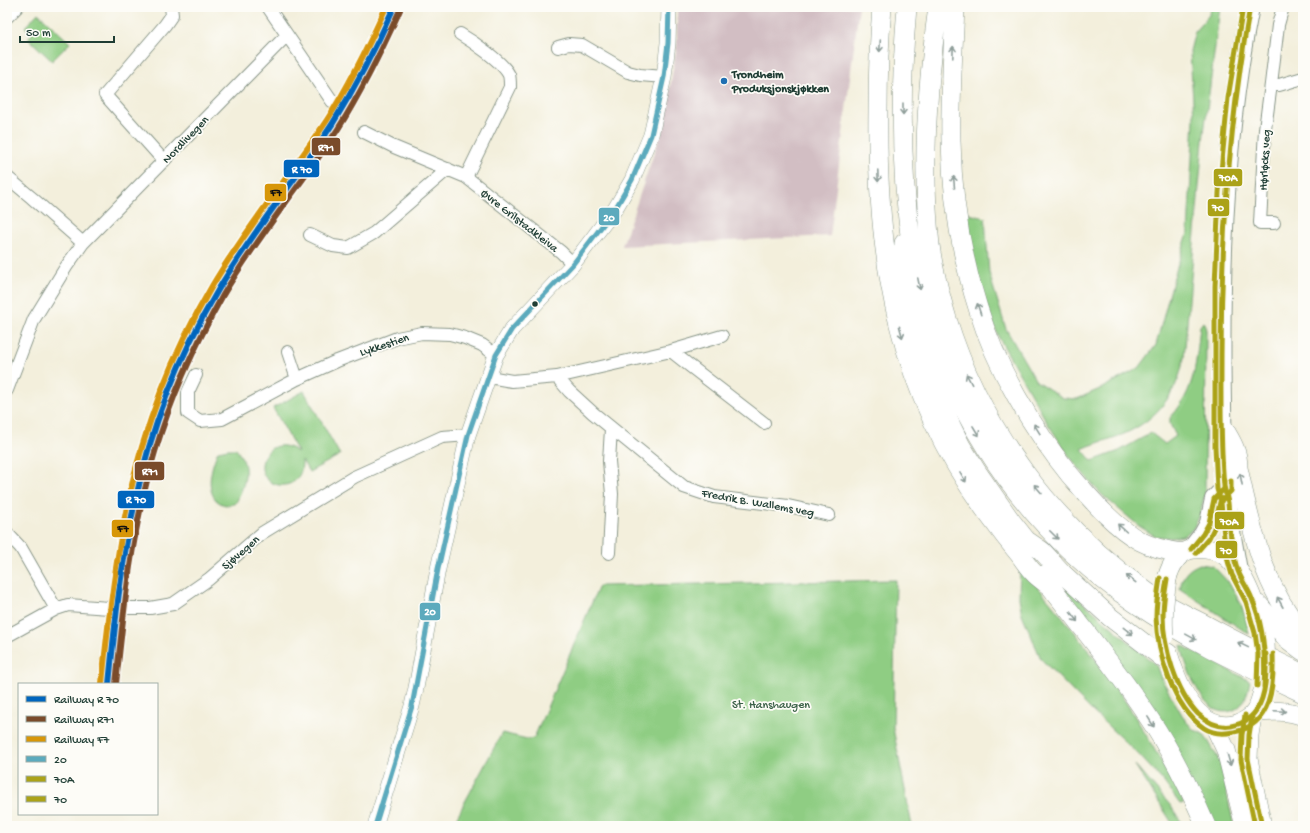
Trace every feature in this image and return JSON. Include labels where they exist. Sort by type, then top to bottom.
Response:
[{"type":"highway","points":[[882,7],[879,70],[878,177],[885,254],[893,302],[906,350],[919,390],[938,434],[962,476],[977,500],[1034,573],[1050,586]]},
{"type":"highway","points":[[907,7],[903,70],[903,146],[906,204],[912,251],[922,297],[936,344],[950,379],[970,420],[994,460],[1016,491],[1045,526],[1071,552],[1100,577],[1135,604],[1177,629],[1219,653],[1303,693]]},
{"type":"highway","points":[[938,7],[929,81],[926,132],[927,210],[931,248],[940,294],[954,340],[966,373],[986,412],[1010,453],[1032,482],[1084,540],[1114,567],[1149,593],[1184,614],[1303,674]]},
{"type":"highway","points":[[955,7],[951,101],[953,180],[957,214],[970,279],[978,309],[992,346],[1010,383],[1044,441],[1082,488],[1104,511],[1126,532],[1140,541],[1155,547],[1186,551],[1200,548],[1210,549],[1230,560],[1238,570],[1249,592],[1261,623],[1265,643],[1266,667],[1264,687],[1260,702],[1254,714],[1249,735],[1248,758],[1262,826]]},
{"type":"highway","points":[[906,204],[902,278],[919,348],[934,387],[961,446],[990,492],[1026,540],[1033,557],[1050,586],[1129,688],[1150,720],[1180,769],[1206,826]]},
{"type":"highway","points":[[1222,425],[1236,451],[1248,510],[1265,571],[1273,590],[1284,609],[1303,633]]},
{"type":"highway","points":[[1026,540],[1042,551],[1063,574],[1110,617],[1172,665]]},
{"type":"highway","points":[[1186,551],[1172,566],[1167,579],[1163,601],[1163,622],[1168,654],[1181,688],[1190,704],[1202,717],[1219,726],[1233,725],[1246,721],[1254,714],[1279,711],[1303,716]]},
{"type":"highway","points":[[1249,592],[1287,639],[1303,651]]},
{"type":"highway","points":[[1214,724],[1226,750],[1245,826]]},
{"type":"main road","points":[[1238,570],[1230,526],[1228,500],[1224,489],[1221,329],[1229,157],[1239,65],[1250,7]]},
{"type":"main road","points":[[1186,551],[1203,534],[1209,523],[1214,499],[1224,489]]},
{"type":"street","points":[[7,17],[17,7]]},
{"type":"street","points":[[164,161],[105,95],[165,25],[172,15],[171,7]]},
{"type":"street","points":[[268,7],[332,101]]},
{"type":"street","points":[[375,826],[412,706],[438,569],[468,435],[496,355],[512,329],[572,264],[615,209],[632,180],[651,135],[664,77],[668,43],[668,7]]},
{"type":"street","name":"Hørløcks veg","points":[[1274,223],[1260,223],[1265,129],[1278,25],[1283,7]]},
{"type":"street","points":[[460,34],[473,42],[505,69],[509,76],[510,88],[466,177]]},
{"type":"street","name":"Nordlivegen","points":[[7,390],[34,319],[66,267],[83,243],[287,35]]},
{"type":"street","points":[[558,47],[569,44],[582,45],[628,72],[640,75],[664,77]]},
{"type":"street","points":[[1271,84],[1279,85],[1303,78]]},
{"type":"street","name":"Øvre Grilstadkleiva","points":[[364,132],[394,147],[466,177],[561,252],[572,264]]},
{"type":"street","points":[[310,235],[333,246],[348,248],[374,233],[448,170]]},
{"type":"street","points":[[7,177],[83,243]]},
{"type":"street","name":"Lykkestien","points":[[196,375],[188,392],[188,413],[200,421],[222,419],[297,378],[397,338],[422,333],[450,334],[482,345],[496,355]]},
{"type":"street","points":[[489,377],[512,381],[557,377],[671,351],[722,336]]},
{"type":"street","points":[[671,351],[764,423]]},
{"type":"street","points":[[288,352],[297,378]]},
{"type":"street","name":"Fredrik B. Wallems veg","points":[[557,377],[569,391],[611,429],[684,487],[714,497],[788,506],[829,515]]},
{"type":"street","points":[[609,553],[612,494],[609,460],[611,429]]},
{"type":"street","name":"Sjøvegen","points":[[7,636],[56,609],[68,605],[109,608],[150,608],[173,604],[209,579],[262,533],[354,477],[442,437],[468,435]]},
{"type":"street","points":[[7,532],[21,548],[56,609]]},
{"type":"shaded area","points":[[677,7],[859,7],[830,236],[622,246],[664,124],[677,45]]},
{"type":"green space","points":[[1210,7],[1220,7],[1203,141],[1184,358],[1181,371],[1171,394],[1148,420],[1128,432],[1082,449],[1092,461],[1119,451],[1151,433],[1165,444],[1176,436],[1170,424],[1170,418],[1179,407],[1190,386],[1196,364],[1200,326],[1203,322],[1206,330],[1205,493],[1200,515],[1193,529],[1183,536],[1171,538],[1155,536],[1139,526],[1101,494],[1069,456],[1048,424],[999,338],[981,291],[972,256],[965,213],[985,218],[989,273],[1006,329],[1036,381],[1063,398],[1077,399],[1102,388],[1139,368],[1156,345],[1174,277],[1188,233],[1194,118],[1190,51],[1195,31],[1209,15]]},
{"type":"green space","points":[[38,13],[70,43],[52,61],[28,38],[32,34],[25,27]]},
{"type":"green space","points":[[304,391],[340,455],[309,472],[302,460],[301,472],[295,480],[288,484],[280,485],[272,483],[266,478],[262,470],[263,460],[268,452],[272,448],[283,446],[289,447],[298,452],[273,408]]},
{"type":"green space","points":[[236,449],[243,460],[245,465],[245,476],[236,503],[228,505],[216,500],[211,489],[210,482],[212,469],[218,451]]},
{"type":"green space","points":[[1200,564],[1213,566],[1229,583],[1241,604],[1249,634],[1180,589],[1182,580],[1188,571]]},
{"type":"green space","points":[[1020,565],[1080,638],[1108,676],[1134,715],[1184,803],[1180,804],[1163,781],[1139,755],[1090,709],[1041,659],[1022,614],[1019,598]]},
{"type":"green space","name":"St. Hanshaugen","points":[[896,580],[893,728],[912,826],[452,826],[502,733],[527,739],[534,738],[599,586]]},
{"type":"green space","points":[[1058,581],[1156,665],[1161,678],[1185,720],[1193,729],[1203,734],[1220,762],[1234,826],[1215,826]]},
{"type":"green space","points":[[1181,645],[1250,681],[1247,694],[1238,708],[1223,712],[1214,708],[1205,700],[1192,678]]},
{"type":"green space","points":[[1135,765],[1170,805],[1184,826],[1174,826]]},
{"type":"transit line","points":[[109,683],[122,570],[135,502],[158,419],[179,366],[204,315],[231,269],[333,123],[365,66],[394,7]]},
{"type":"transit line","name":"20","points":[[375,826],[412,706],[438,569],[468,435],[496,355],[512,329],[573,264],[615,209],[632,180],[651,135],[664,77],[668,43],[669,7]]},
{"type":"transit line","name":"70","points":[[1243,7],[1228,98],[1219,192],[1215,286],[1215,446],[1217,489],[1221,502],[1228,561],[1232,575],[1246,602],[1255,633],[1258,654],[1257,686]]},
{"type":"transit line","name":"70A","points":[[1250,7],[1232,137],[1225,223],[1221,311],[1221,437],[1224,486],[1228,503],[1233,552],[1238,572],[1250,595],[1262,631],[1265,665],[1264,687]]},
{"type":"transit line","name":"70A","points":[[1191,549],[1203,534],[1209,523],[1214,499],[1224,489],[1224,481]]},
{"type":"transit line","name":"70","points":[[1196,553],[1209,538],[1215,526],[1220,502],[1231,491],[1231,481]]},
{"type":"transit line","name":"70","points":[[1160,578],[1156,617],[1163,662],[1175,693],[1193,719],[1204,728],[1215,732],[1230,733],[1247,728],[1256,721],[1263,713],[1271,691],[1273,679],[1273,654]]},
{"type":"transit line","name":"70A","points":[[1167,579],[1163,615],[1165,641],[1177,681],[1183,693],[1198,714],[1209,722],[1222,726],[1231,726],[1243,722],[1251,716],[1258,708],[1265,688],[1266,654]]},
{"type":"transit line","name":"70","points":[[1245,715],[1242,735],[1241,760],[1255,826]]},
{"type":"transit line","name":"70A","points":[[1252,716],[1249,735],[1248,759],[1262,826]]},
{"type":"rail line","name":"F7","points":[[102,683],[112,592],[128,502],[142,446],[161,391],[185,337],[212,286],[239,243],[327,120],[359,64],[386,7]]},
{"type":"rail line","name":"R71","points":[[116,683],[126,596],[140,509],[161,432],[184,372],[223,295],[236,274],[250,252],[338,129],[371,70],[400,10]]},
{"type":"place","name":"Trondheim Produksjonskjøkken","points":[[724,81]]}]
